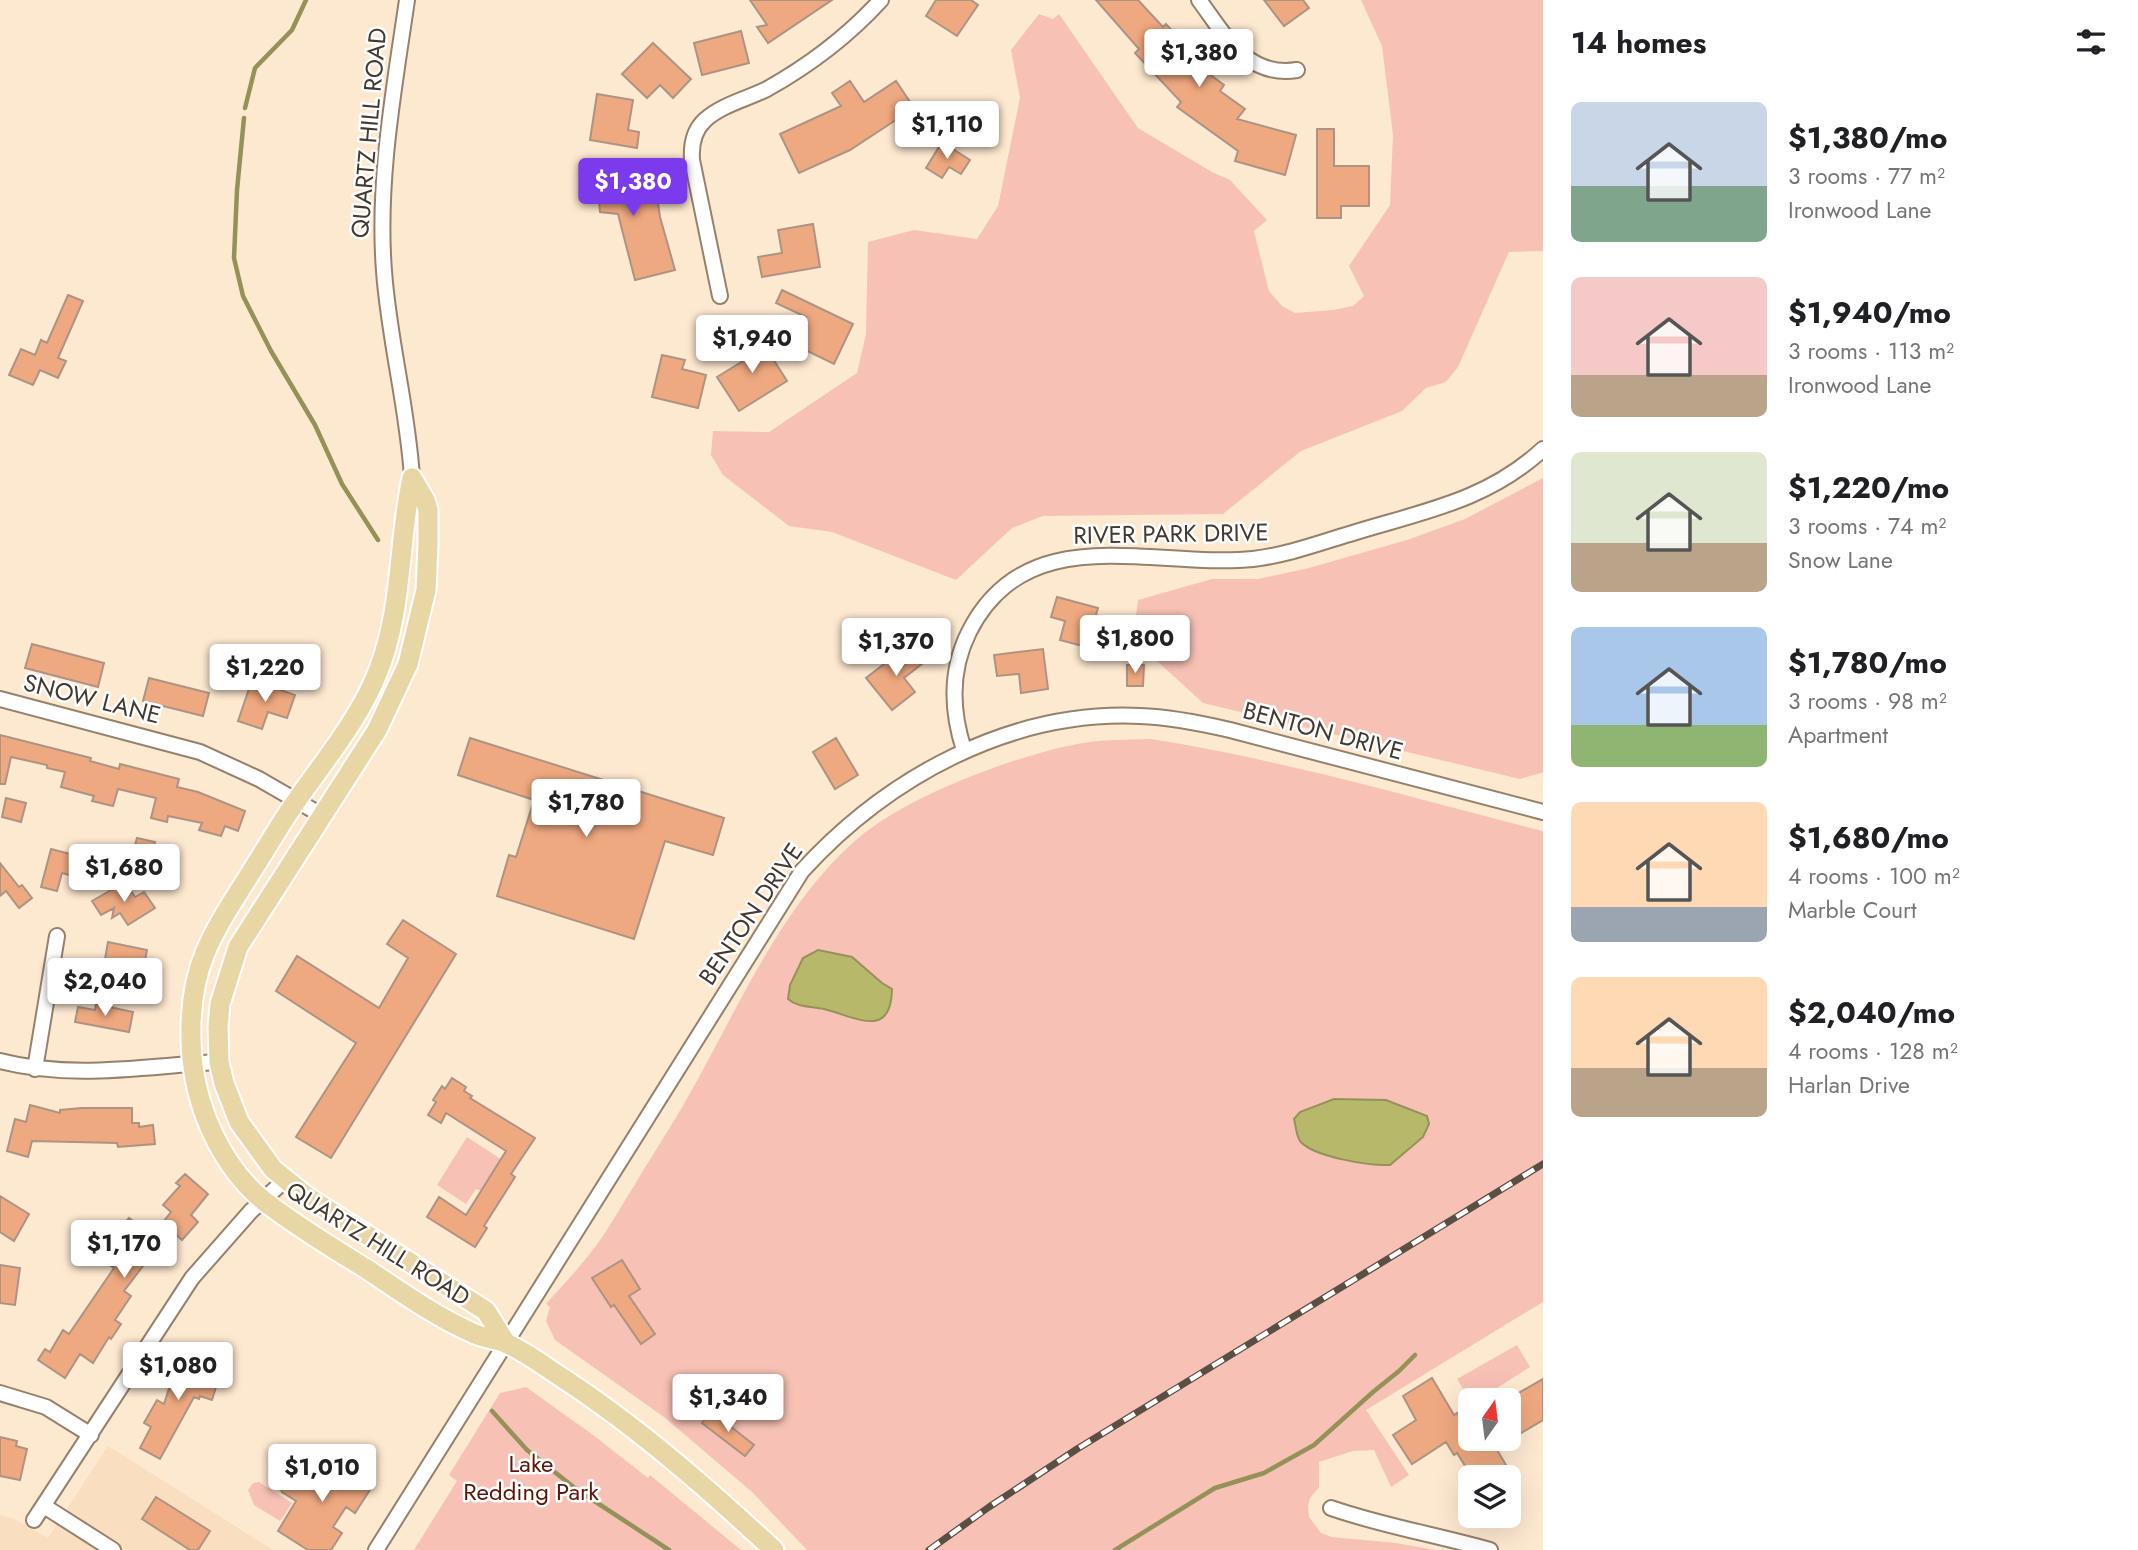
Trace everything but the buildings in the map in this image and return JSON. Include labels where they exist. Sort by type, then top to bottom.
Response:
[{"type":"main road","name":"QUARTZ HILL ROAD","points":[[412,478],[396,602],[377,675],[364,701],[297,800],[224,916],[204,956],[192,1002],[190,1024],[193,1064],[201,1106],[229,1161],[263,1200],[302,1228],[425,1305],[477,1335],[506,1343],[565,1380],[677,1464],[774,1550]]},
{"type":"main road","name":"QUARTZ HILL ROAD","points":[[412,478],[425,500],[429,519],[426,590],[413,647],[390,707],[323,816],[257,915],[234,957],[220,1004],[219,1062],[230,1103],[239,1122],[252,1143],[285,1180],[486,1311],[506,1343]]},
{"type":"street","name":"QUARTZ HILL ROAD","points":[[407,0],[388,141],[383,251],[388,312],[412,478]]},
{"type":"street","points":[[720,296],[692,160],[696,131],[712,115],[760,92],[813,61],[838,42],[881,0]]},
{"type":"street","points":[[1199,0],[1230,42],[1248,59],[1264,69],[1282,72],[1297,70]]},
{"type":"street","name":"RIVER PARK DRIVE","points":[[964,750],[953,691],[966,639],[988,604],[1003,588],[1030,570],[1066,558],[1096,555],[1231,560],[1286,553],[1465,499],[1512,475],[1543,449]]},
{"type":"street","name":"SNOW LANE","points":[[0,699],[200,752],[259,779],[323,816]]},
{"type":"street","name":"BENTON DRIVE","points":[[376,1550],[802,871],[825,846],[891,791],[964,750],[1044,725],[1137,715],[1230,730],[1543,812]]},
{"type":"street","points":[[35,1069],[57,936]]},
{"type":"street","points":[[0,1062],[35,1069],[73,1072],[219,1062]]},
{"type":"street","points":[[34,1520],[186,1286],[209,1257],[285,1180]]},
{"type":"street","points":[[0,1393],[46,1407],[91,1435]]},
{"type":"street","points":[[44,1506],[113,1550]]},
{"type":"street","points":[[1331,1508],[1361,1519],[1490,1550]]},
{"type":"shaded area","points":[[818,950],[852,957],[892,989],[890,1005],[885,1015],[878,1020],[859,1020],[788,999],[790,985],[803,958]]},
{"type":"shaded area","points":[[1334,1099],[1386,1100],[1427,1116],[1429,1124],[1423,1137],[1390,1165],[1329,1156],[1307,1147],[1300,1141],[1294,1119],[1300,1112]]},
{"type":"shaded area","points":[[108,1446],[273,1550],[0,1550],[0,1515],[12,1518],[48,1538]]},
{"type":"green space","points":[[1361,0],[1543,0],[1543,251],[1509,252],[1458,367],[1446,382],[1426,388],[1402,411],[1301,451],[1223,514],[1043,516],[1012,528],[956,580],[832,532],[789,526],[723,475],[711,455],[713,431],[769,432],[857,373],[866,334],[868,242],[914,230],[977,239],[998,206],[1020,98],[1011,50],[1039,14],[1053,19],[1059,14],[1138,128],[1230,180],[1267,220],[1254,231],[1269,291],[1282,306],[1295,313],[1353,306],[1364,296],[1349,266],[1390,205],[1393,135],[1382,46]]},
{"type":"green space","points":[[1543,478],[1541,773],[1520,779],[1203,703],[1133,639],[1138,600],[1212,579],[1258,579],[1309,568],[1407,540],[1465,519]]},
{"type":"green space","points":[[1151,739],[1299,769],[1543,831],[1543,1302],[1366,1410],[1409,1475],[1391,1487],[1374,1450],[1353,1451],[1319,1462],[1319,1487],[1310,1498],[1308,1506],[1309,1517],[1321,1533],[1332,1537],[1435,1550],[807,1550],[752,1492],[664,1417],[555,1340],[546,1321],[550,1307],[546,1304],[583,1262],[614,1219],[683,1106],[762,960],[783,927],[829,866],[856,840],[902,808],[992,768],[1077,744],[1105,740]]},
{"type":"green space","points":[[467,1137],[504,1161],[497,1166],[481,1191],[476,1189],[466,1204],[437,1185]]},
{"type":"green space","points":[[1517,1345],[1530,1367],[1497,1388],[1463,1388],[1457,1379]]},
{"type":"green space","name":"Lake Redding Park","points":[[526,1387],[648,1478],[650,1475],[741,1550],[414,1550],[457,1481],[449,1475],[500,1393]]},
{"type":"green space","points":[[259,1482],[292,1503],[280,1521],[254,1505],[248,1490],[253,1483]]},
{"type":"waterway","points":[[245,108],[255,68],[292,30],[306,0]]},
{"type":"waterway","points":[[244,118],[234,258],[243,296],[271,351],[315,425],[342,484],[378,540]]},
{"type":"waterway","points":[[1115,1550],[1215,1488],[1264,1473],[1314,1445],[1415,1355]]},
{"type":"waterway","points":[[492,1411],[527,1450],[576,1489],[669,1550]]},
{"type":"railway","points":[[929,1550],[1077,1449],[1543,1164]]}]
